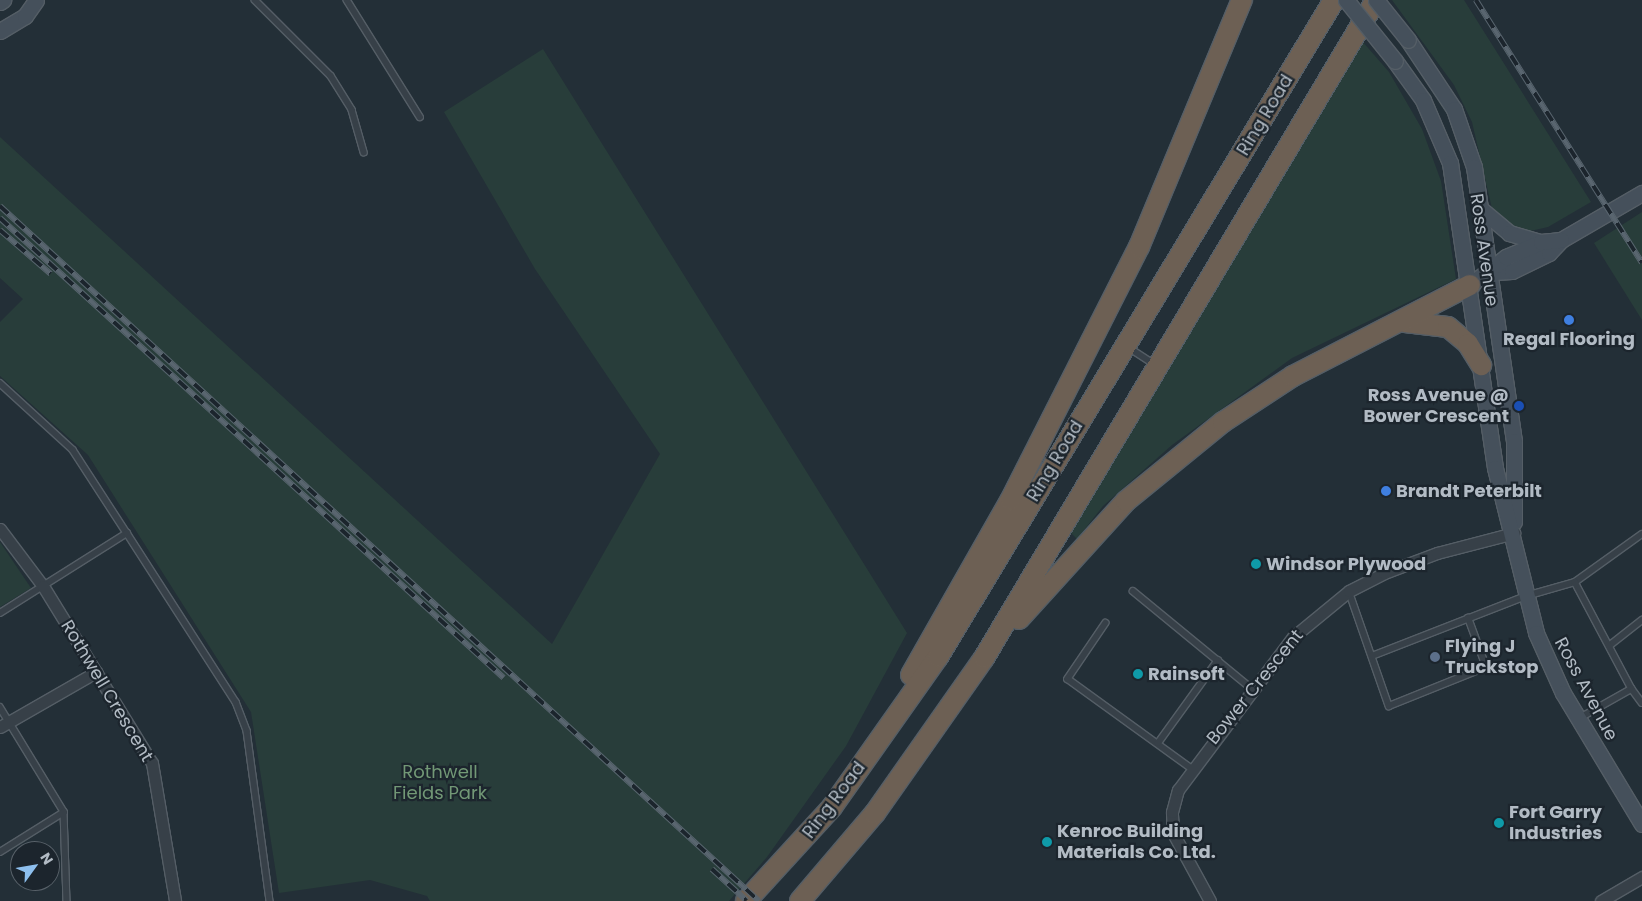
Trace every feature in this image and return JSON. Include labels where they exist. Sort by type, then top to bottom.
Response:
[{"type":"highway","points":[[866,757],[1078,372],[1139,248],[1242,0]]},
{"type":"highway","name":"Ring Road","points":[[746,901],[832,807],[938,657],[1334,0]]},
{"type":"highway","name":"Ring Road","points":[[800,901],[875,813],[984,658],[1376,0]]},
{"type":"highway","points":[[984,658],[1087,541],[1168,465],[1294,376],[1403,322],[1470,285]]},
{"type":"highway","points":[[1403,322],[1432,322],[1448,327],[1468,344],[1481,365]]},
{"type":"main road","points":[[0,31],[25,16],[36,0]]},
{"type":"main road","name":"Ross Avenue","points":[[1346,0],[1396,61],[1423,100],[1450,163],[1470,285],[1495,468],[1514,533],[1526,596],[1549,666],[1578,720],[1642,824]]},
{"type":"main road","name":"Ross Avenue","points":[[1376,0],[1408,40],[1454,109],[1466,136],[1482,211],[1492,272],[1517,465],[1514,533]]},
{"type":"main road","points":[[1492,272],[1512,271],[1549,253],[1561,240],[1642,193]]},
{"type":"main road","points":[[1482,211],[1509,233],[1541,242]]},
{"type":"main road","points":[[1470,285],[1492,272],[1506,257],[1541,242],[1561,240]]},
{"type":"street","name":"Rothwell Crescent","points":[[0,529],[43,586],[152,763],[166,828],[175,901]]},
{"type":"street","name":"Bower Crescent","points":[[1210,901],[1173,834],[1172,812],[1178,790],[1192,768],[1252,688],[1293,637],[1349,591],[1437,553],[1514,533]]},
{"type":"street","points":[[5,724],[96,672]]},
{"type":"street","points":[[1601,901],[1642,877]]},
{"type":"lane","points":[[254,0],[331,76],[352,110],[364,152]]},
{"type":"lane","points":[[347,0],[420,117]]},
{"type":"lane","points":[[1125,345],[1158,366]]},
{"type":"lane","points":[[0,383],[73,450],[236,702],[246,731],[270,901]]},
{"type":"lane","points":[[0,613],[127,532]]},
{"type":"lane","points":[[1372,656],[1526,596],[1575,582],[1642,534]]},
{"type":"lane","points":[[1575,582],[1632,689],[1642,703]]},
{"type":"lane","points":[[1133,590],[1252,688]]},
{"type":"lane","points":[[1349,591],[1389,706],[1486,667],[1468,618]]},
{"type":"lane","points":[[1609,646],[1642,620]]},
{"type":"lane","points":[[1106,623],[1068,679],[1192,768]]},
{"type":"lane","points":[[1158,743],[1218,660]]},
{"type":"lane","points":[[1578,720],[1632,689]]},
{"type":"lane","points":[[0,707],[5,724],[64,812],[66,901]]},
{"type":"lane","points":[[0,852],[64,812]]},
{"type":"green space","points":[[1392,0],[1464,0],[1591,202],[1548,227],[1526,232],[1510,228],[1493,213],[1472,122],[1454,85]]},
{"type":"green space","points":[[1362,41],[1389,72],[1422,129],[1441,181],[1456,279],[1292,358],[1172,445],[1103,506],[1077,539],[1070,532]]},
{"type":"green space","name":"Rothwell Fields Park","points":[[543,49],[907,633],[846,746],[767,857],[729,901],[430,901],[427,896],[370,880],[279,893],[251,712],[88,455],[0,376],[0,322],[23,299],[0,278],[0,137],[552,644],[660,454],[535,269],[444,112]]},
{"type":"green space","points":[[1642,212],[1642,320],[1594,243]]},
{"type":"green space","points":[[0,542],[31,588],[0,607]]},
{"type":"railway","points":[[1476,0],[1642,263]]},
{"type":"railway","points":[[0,206],[759,901]]},
{"type":"railway","points":[[0,218],[504,678]]},
{"type":"railway","points":[[0,230],[51,274]]},
{"type":"railway","points":[[712,869],[747,901]]},
{"type":"place","name":"Regal Flooring","points":[[1569,320]]},
{"type":"place","name":"Ross Avenue @ Bower Crescent","points":[[1519,406]]},
{"type":"place","name":"Brandt Peterbilt","points":[[1386,491]]},
{"type":"place","name":"Windsor Plywood","points":[[1256,564]]},
{"type":"place","name":"Flying J Truckstop","points":[[1435,657]]},
{"type":"place","name":"Rainsoft","points":[[1138,674]]},
{"type":"place","name":"Fort Garry Industries","points":[[1499,823]]},
{"type":"place","name":"Kenroc Building Materials Co. Ltd.","points":[[1047,842]]}]
